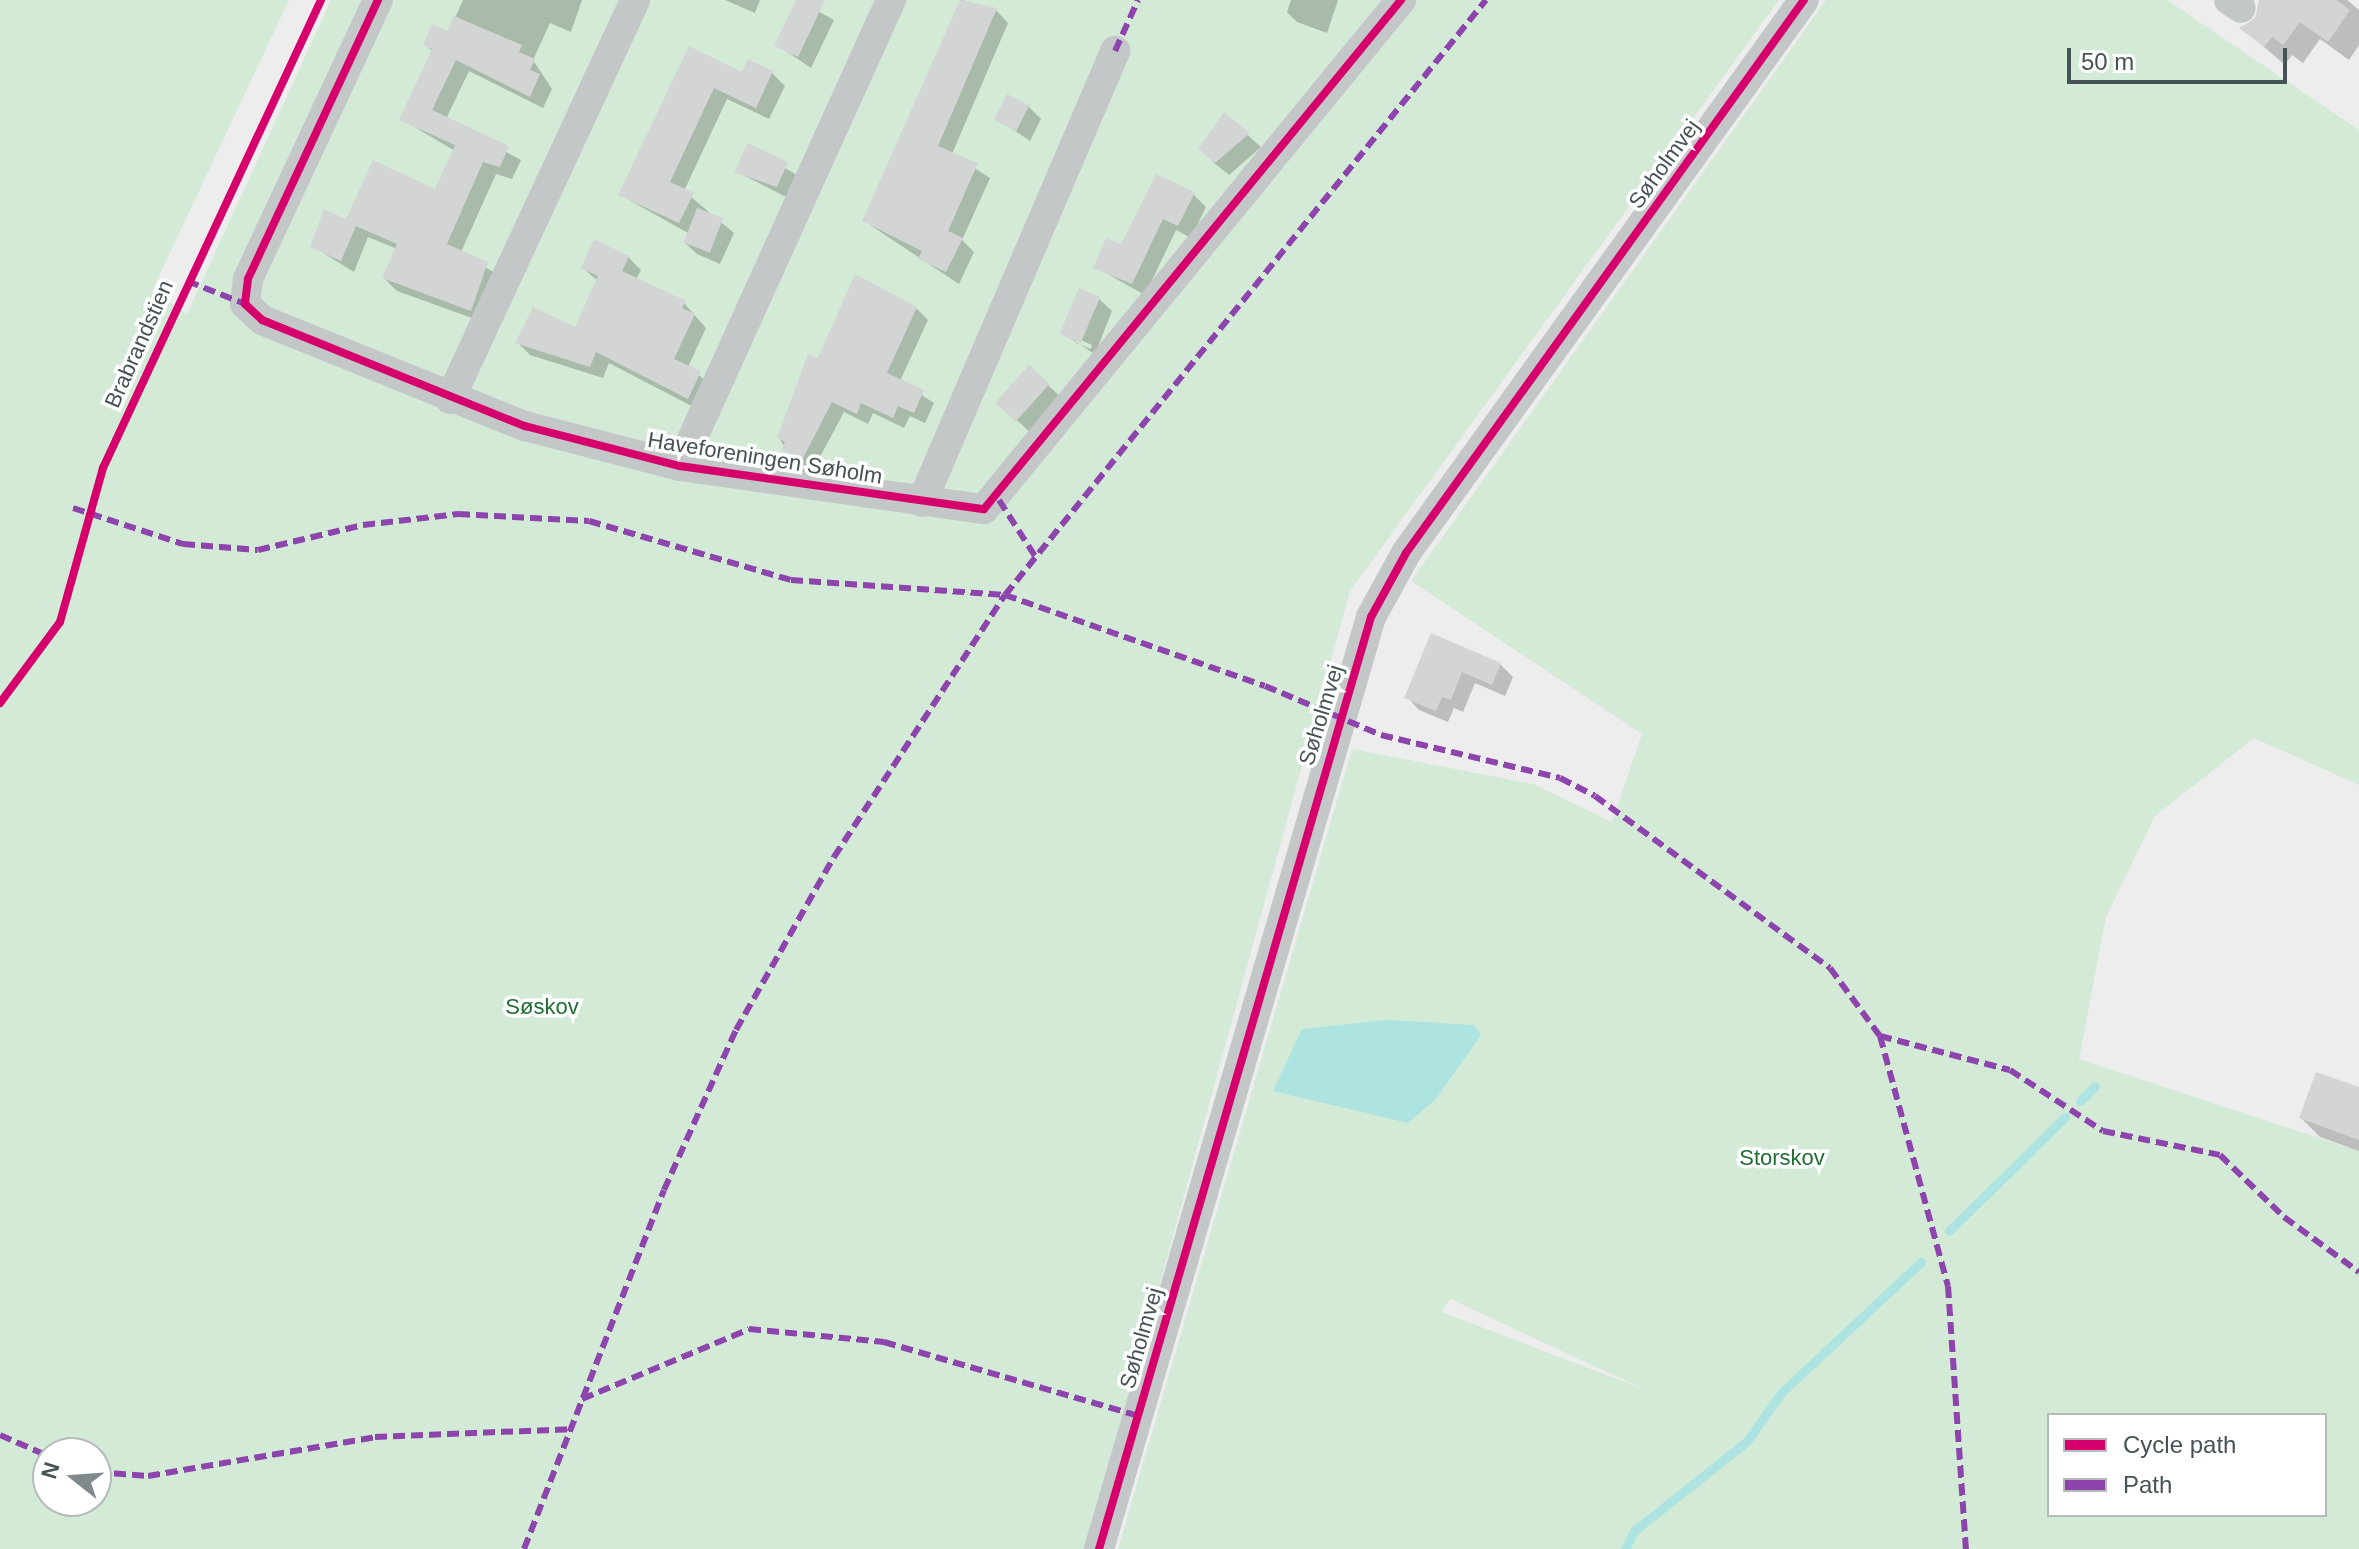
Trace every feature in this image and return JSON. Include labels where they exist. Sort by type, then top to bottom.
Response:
[{"type":"street","name":"Haveforeningen Søholm","points":[[378,0],[248,279],[245,304],[262,320],[450,399],[680,466],[984,509],[999,500],[1401,0]]},
{"type":"street","points":[[450,399],[635,0]]},
{"type":"street","name":"Haveforeningen Søholm","points":[[680,466],[891,0]]},
{"type":"street","name":"Søholmvej","points":[[1099,1549],[1371,617],[1406,553],[1804,0]]},
{"type":"street","points":[[922,502],[1115,51]]},
{"type":"green space","name":"Søskov","points":[[0,0],[289,0],[152,291],[187,314],[331,0],[1779,0],[1350,591],[1087,1549],[0,1549]]},
{"type":"green space","name":"Storskov","points":[[1826,0],[2167,0],[2359,130],[2359,785],[2254,738],[2155,816],[2106,917],[2079,1059],[2359,1151],[2359,1549],[1118,1549],[1352,749],[1533,784],[1612,822],[1642,734],[1411,581]],"holes":[[[1450,1299],[1645,1390],[1442,1312]]]},
{"type":"water","points":[[1387,1020],[1474,1025],[1481,1035],[1435,1100],[1408,1123],[1273,1091],[1302,1029]]},
{"type":"building","points":[[796,0],[825,0],[798,57],[774,46]]},
{"type":"building","points":[[960,0],[997,8],[938,146],[978,163],[948,231],[963,238],[946,272],[918,259],[922,251],[862,221]]},
{"type":"building","points":[[2259,0],[2336,0],[2350,10],[2328,42],[2300,22],[2283,45],[2272,37],[2264,47],[2239,28],[2255,19]]},
{"type":"building","points":[[454,16],[522,45],[519,52],[535,59],[530,70],[540,74],[530,97],[456,60],[432,110],[509,146],[500,167],[483,162],[447,244],[488,262],[471,311],[382,278],[397,244],[356,226],[341,261],[310,247],[324,209],[346,219],[373,160],[435,189],[455,145],[399,120],[432,49],[423,45],[432,24],[447,31]]},
{"type":"building","points":[[689,46],[742,72],[748,59],[773,71],[756,108],[714,88],[670,182],[694,193],[679,223],[618,195]]},
{"type":"building","points":[[1007,94],[1029,105],[1016,131],[994,120]]},
{"type":"building","points":[[1224,112],[1250,133],[1215,163],[1198,149]]},
{"type":"building","points":[[748,143],[788,162],[777,187],[734,172]]},
{"type":"building","points":[[1156,174],[1195,192],[1178,226],[1163,219],[1132,284],[1093,268],[1106,238],[1121,244]]},
{"type":"building","points":[[697,208],[723,218],[710,253],[684,243]]},
{"type":"building","points":[[594,239],[629,256],[622,271],[686,301],[682,308],[695,314],[674,359],[701,371],[688,399],[596,352],[590,367],[515,343],[533,307],[575,327],[598,276],[581,268]]},
{"type":"building","points":[[855,274],[917,307],[887,373],[924,390],[914,413],[898,406],[893,418],[861,403],[857,414],[832,402],[802,460],[781,450],[785,442],[777,438],[808,354],[818,358]]},
{"type":"building","points":[[1079,288],[1100,297],[1081,343],[1059,334]]},
{"type":"building","points":[[1029,365],[1050,384],[1016,422],[995,403]]},
{"type":"building","points":[[1431,633],[1501,663],[1492,685],[1462,672],[1451,700],[1442,697],[1436,711],[1404,698]]},
{"type":"building","points":[[2316,1072],[2359,1087],[2359,1140],[2299,1118]]},
{"type":"waterway","points":[[2080,1101],[2095,1086]]},
{"type":"waterway","points":[[1949,1231],[2065,1117]]},
{"type":"waterway","points":[[1625,1549],[1634,1531],[1747,1441],[1781,1393],[1921,1262]]},
{"type":"marked path","points":[[1115,51],[1138,0]]},
{"type":"marked path","points":[[524,1549],[664,1190],[736,1030],[834,857],[1005,595],[1486,0]]},
{"type":"marked path","points":[[187,281],[245,304]]},
{"type":"marked path","points":[[999,500],[1035,556]]},
{"type":"marked path","points":[[73,508],[183,544],[258,550],[363,525],[458,514],[589,521],[791,580],[1005,595],[1265,686],[1381,735],[1560,778],[1595,796],[1830,968],[1880,1036],[1948,1286],[1966,1549]]},
{"type":"marked path","points":[[1880,1036],[2010,1070],[2103,1131],[2220,1155],[2284,1217],[2359,1272]]},
{"type":"marked path","points":[[582,1399],[749,1329],[884,1342],[1138,1416]]},
{"type":"marked path","points":[[112,1473],[148,1476],[375,1437],[571,1429]]},
{"type":"marked path","points":[[0,1435],[32,1449]]},
{"type":"cycle path","name":"Brabrandstien","points":[[0,703],[60,622],[103,468],[321,0]]},
{"type":"cycle path","points":[[378,0],[248,279],[245,304],[262,320],[525,426],[680,466],[984,509],[1401,0]]},
{"type":"cycle path","points":[[1099,1549],[1371,617],[1406,553],[1804,0]]}]
